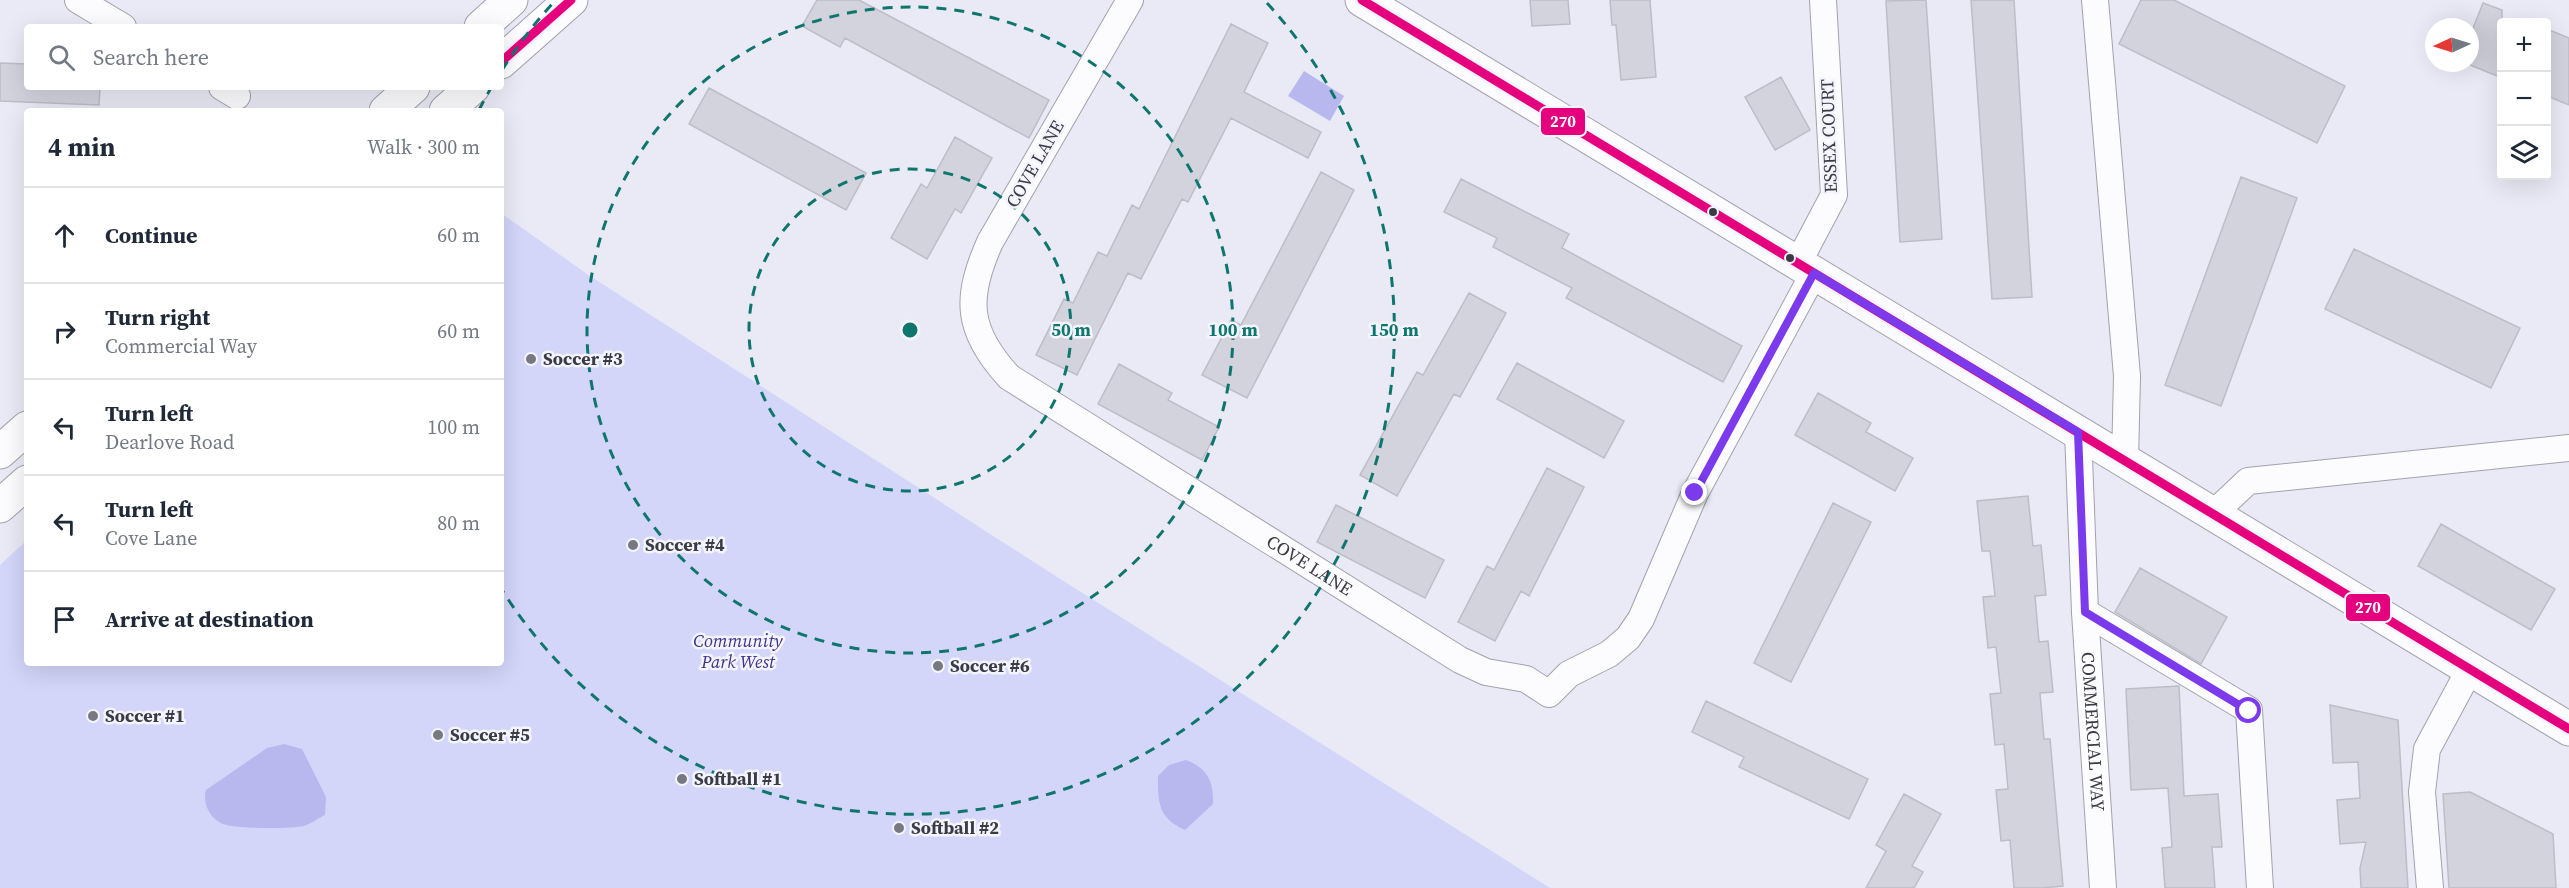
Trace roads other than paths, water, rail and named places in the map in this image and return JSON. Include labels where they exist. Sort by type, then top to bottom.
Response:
[{"type":"main road","points":[[484,24],[511,0]]},
{"type":"main road","points":[[504,59],[571,0]]},
{"type":"main road","points":[[1362,0],[2569,729]]},
{"type":"main road","points":[[389,108],[410,90]]},
{"type":"main road","points":[[449,108],[470,90]]},
{"type":"main road","points":[[0,452],[24,432]]},
{"type":"main road","points":[[0,506],[24,485]]},
{"type":"street","points":[[78,0],[118,24]]},
{"type":"street","name":"COVE LANE","points":[[1130,0],[990,242],[977,271],[972,292],[973,313],[983,345],[1010,377],[1460,660],[1486,672],[1526,679],[1549,694],[1569,674],[1602,658],[1628,638],[1641,619],[1695,493],[1806,268]]},
{"type":"street","name":"ESSEX COURT","points":[[1806,268],[1834,195],[1822,0]]},
{"type":"street","points":[[2095,0],[2127,376],[2125,461]]},
{"type":"street","name":"COMMERCIAL WAY","points":[[2078,432],[2085,612],[2103,888]]},
{"type":"street","points":[[2213,514],[2248,481],[2569,447]]},
{"type":"street","points":[[2085,612],[2249,711],[2260,888]]},
{"type":"street","points":[[2430,888],[2422,792],[2427,749],[2470,669]]},
{"type":"place","name":"Soccer #3","points":[[531,359]]},
{"type":"place","name":"Soccer #4","points":[[633,545]]},
{"type":"place","name":"Soccer #6","points":[[938,666]]},
{"type":"place","name":"Soccer #1","points":[[93,716]]},
{"type":"place","name":"Soccer #5","points":[[438,735]]},
{"type":"place","name":"Softball #1","points":[[682,779]]},
{"type":"place","name":"Softball #2","points":[[899,828]]},
{"type":"park label","name":"Community Park West","points":[[738,651]]}]
